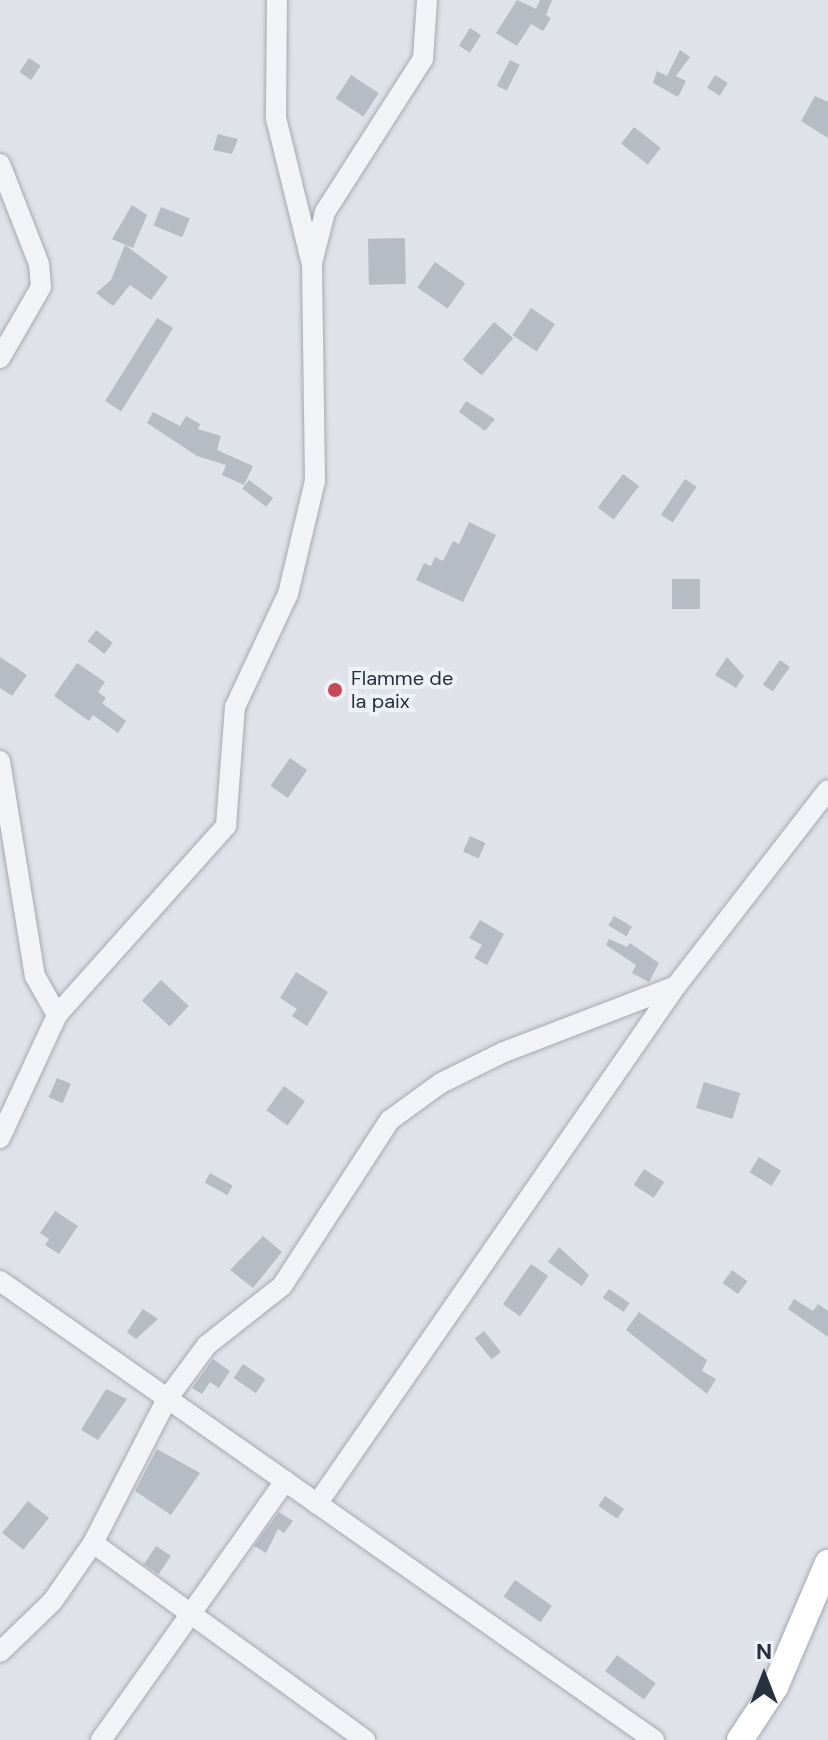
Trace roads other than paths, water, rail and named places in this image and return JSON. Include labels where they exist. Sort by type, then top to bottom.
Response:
[{"type":"main road","points":[[740,1740],[775,1687],[828,1563]]},
{"type":"street","points":[[0,1138],[57,1015],[226,826],[235,707],[288,594],[315,481],[312,263],[276,118],[277,0]]},
{"type":"street","points":[[312,263],[325,212],[423,59],[427,0]]},
{"type":"street","points":[[0,164],[39,264],[41,287],[0,358]]},
{"type":"street","points":[[0,761],[35,976],[57,1015]]},
{"type":"street","points":[[317,1504],[676,986],[828,790]]},
{"type":"street","points":[[0,1652],[52,1602],[93,1543],[167,1399],[207,1345],[282,1286],[390,1120],[441,1083],[504,1052],[676,986]]},
{"type":"street","points":[[0,1281],[654,1740]]},
{"type":"street","points":[[101,1740],[285,1481]]},
{"type":"street","points":[[93,1543],[365,1740]]},
{"type":"place","name":"Flamme de la paix","points":[[335,690]]}]
